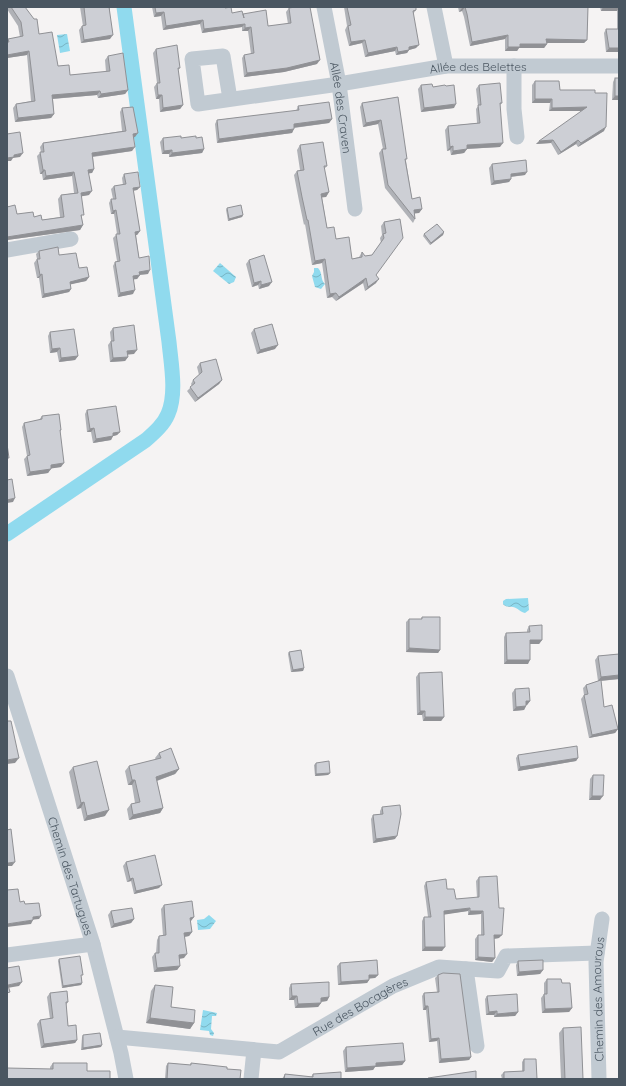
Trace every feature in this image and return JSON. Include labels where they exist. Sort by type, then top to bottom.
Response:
[{"type":"street","name":"Allée des Craven","points":[[324,7],[339,84],[355,209]]},
{"type":"street","points":[[434,7],[446,66]]},
{"type":"street","name":"Allée des Belettes","points":[[230,99],[339,84],[446,66],[619,66]]},
{"type":"street","points":[[514,66],[514,109],[517,137]]},
{"type":"street","points":[[7,250],[71,239]]},
{"type":"street","name":"Chemin des Tartugues","points":[[7,676],[93,944],[117,1037],[126,1079]]},
{"type":"street","name":"Chemin des Amourous","points":[[599,1079],[596,969],[602,919]]},
{"type":"street","points":[[7,955],[93,944]]},
{"type":"street","name":"Rue des Bocagères","points":[[117,1037],[279,1052],[393,986],[439,967],[498,971],[506,956],[597,954]]},
{"type":"street","points":[[466,969],[477,1046]]},
{"type":"street","points":[[251,1079],[254,1050]]},
{"type":"water","points":[[67,34],[70,51],[60,53],[57,35]]},
{"type":"water","points":[[220,263],[236,277],[234,282],[229,284],[213,271]]},
{"type":"water","points":[[314,268],[318,268],[320,270],[322,281],[325,284],[321,289],[315,287],[312,276]]},
{"type":"water","points":[[528,598],[529,610],[525,613],[503,604],[503,601],[506,599]]},
{"type":"water","points":[[209,915],[216,921],[210,929],[198,930],[197,920],[204,919]]},
{"type":"water","points":[[203,1010],[217,1013],[216,1016],[212,1016],[211,1029],[214,1033],[213,1036],[210,1035],[209,1031],[200,1030]]},
{"type":"building","points":[[11,7],[25,7],[34,19],[37,19],[39,34],[52,32],[58,66],[69,65],[70,75],[110,71],[108,56],[123,53],[128,90],[101,94],[100,91],[52,95],[54,114],[18,118],[16,104],[35,101],[29,51],[7,55],[8,39],[23,36],[21,22]]},
{"type":"building","points":[[84,7],[109,7],[113,35],[84,40],[82,26],[86,25]]},
{"type":"building","points":[[155,7],[231,7],[232,13],[242,11],[244,18],[243,14],[266,10],[268,26],[291,23],[289,8],[310,7],[320,60],[287,68],[247,73],[244,55],[254,53],[251,27],[245,28],[245,24],[204,29],[203,20],[166,26],[164,12],[156,13]]},
{"type":"building","points":[[347,7],[416,7],[416,10],[413,11],[419,45],[409,47],[409,50],[398,52],[397,47],[368,53],[365,40],[351,42],[348,26],[351,25]]},
{"type":"building","points":[[465,7],[588,7],[587,40],[546,39],[547,44],[520,44],[520,47],[508,47],[508,35],[472,42]]},
{"type":"building","points":[[606,29],[619,29],[619,48],[609,48]]},
{"type":"building","points":[[177,45],[180,68],[178,68],[183,105],[163,108],[162,95],[158,95],[157,83],[160,83],[156,49]]},
{"type":"building","points":[[615,78],[619,78],[619,96],[615,96]]},
{"type":"building","points":[[535,81],[559,81],[560,90],[595,90],[595,93],[607,93],[606,127],[581,143],[578,140],[561,152],[553,140],[539,141],[587,107],[552,108],[552,99],[535,99]]},
{"type":"building","points":[[500,83],[503,143],[467,145],[467,149],[453,151],[453,146],[450,147],[448,126],[480,123],[478,105],[481,105],[479,85]]},
{"type":"building","points":[[432,84],[433,87],[454,85],[456,104],[424,108],[421,85]]},
{"type":"building","points":[[398,97],[407,159],[405,159],[412,199],[420,197],[422,209],[414,210],[415,219],[388,185],[382,149],[386,149],[381,120],[366,123],[362,103]]},
{"type":"building","points":[[329,102],[332,119],[294,124],[294,129],[219,139],[217,120],[299,110],[298,106]]},
{"type":"building","points":[[133,107],[138,133],[133,134],[135,147],[92,153],[94,169],[88,170],[92,191],[81,193],[84,215],[81,215],[83,225],[7,237],[7,207],[15,205],[17,214],[33,212],[34,217],[41,215],[42,220],[64,217],[61,195],[78,193],[74,172],[46,176],[45,170],[43,170],[40,152],[44,152],[43,143],[126,131],[122,108]]},
{"type":"building","points":[[20,132],[23,153],[7,158],[7,134]]},
{"type":"building","points":[[181,136],[181,138],[196,136],[196,138],[202,137],[204,149],[172,153],[172,150],[164,151],[163,138]]},
{"type":"building","points":[[323,142],[327,166],[324,166],[329,192],[321,194],[327,228],[334,227],[336,239],[349,237],[352,259],[362,257],[362,252],[365,256],[372,255],[384,238],[383,234],[386,233],[384,222],[400,219],[403,238],[376,275],[379,279],[368,287],[366,278],[339,297],[336,293],[330,294],[325,259],[315,261],[297,171],[304,170],[300,145]]},
{"type":"building","points":[[526,160],[527,172],[511,174],[511,179],[494,181],[492,164]]},
{"type":"building","points":[[138,172],[140,187],[133,188],[140,231],[135,232],[139,258],[149,256],[150,270],[139,272],[140,275],[133,276],[135,290],[120,293],[115,262],[120,261],[116,234],[120,234],[116,210],[113,211],[111,199],[116,199],[114,186],[126,184],[124,174]]},
{"type":"building","points":[[241,205],[243,215],[229,219],[227,208]]},
{"type":"building","points":[[437,224],[444,232],[431,243],[424,234]]},
{"type":"building","points":[[58,247],[59,255],[76,253],[79,268],[87,267],[89,277],[70,282],[71,289],[44,294],[42,274],[40,275],[37,259],[40,259],[39,251]]},
{"type":"building","points":[[264,255],[272,282],[261,285],[261,281],[254,283],[249,260]]},
{"type":"building","points":[[272,324],[278,345],[260,350],[254,329]]},
{"type":"building","points":[[134,325],[137,350],[127,351],[128,357],[113,358],[111,341],[114,341],[113,328]]},
{"type":"building","points":[[74,329],[78,356],[61,358],[60,348],[52,349],[50,332]]},
{"type":"building","points":[[216,359],[222,380],[198,398],[190,387],[195,383],[193,380],[202,372],[200,363]]},
{"type":"building","points":[[116,406],[120,432],[113,433],[113,436],[96,439],[94,428],[90,429],[87,410]]},
{"type":"building","points":[[59,414],[64,463],[51,465],[51,469],[30,472],[27,456],[30,455],[24,423],[42,419],[42,416]]},
{"type":"building","points":[[7,444],[9,458],[7,458]]},
{"type":"building","points":[[12,479],[15,498],[7,500],[7,480]]},
{"type":"building","points":[[422,617],[440,617],[440,650],[409,648],[409,619],[422,619]]},
{"type":"building","points":[[542,625],[542,640],[530,640],[530,660],[507,660],[506,633],[530,632],[529,626]]},
{"type":"building","points":[[301,650],[304,668],[293,670],[289,652]]},
{"type":"building","points":[[619,654],[619,675],[601,677],[598,656]]},
{"type":"building","points":[[442,672],[444,717],[425,717],[425,711],[420,711],[419,673]]},
{"type":"building","points":[[601,680],[604,707],[612,705],[618,729],[592,735],[584,695],[588,694],[586,685]]},
{"type":"building","points":[[529,688],[530,701],[526,701],[526,706],[516,707],[515,689]]},
{"type":"building","points":[[7,721],[11,721],[19,758],[7,760]]},
{"type":"building","points":[[577,746],[578,758],[520,767],[518,755]]},
{"type":"building","points":[[171,748],[179,769],[156,777],[163,808],[133,815],[131,804],[140,802],[135,780],[132,780],[129,766],[161,758],[159,753]]},
{"type":"building","points":[[97,761],[109,810],[87,816],[84,802],[81,803],[73,767]]},
{"type":"building","points":[[329,761],[330,773],[316,774],[316,763]]},
{"type":"building","points":[[593,775],[604,775],[603,796],[592,796]]},
{"type":"building","points":[[400,805],[401,814],[397,836],[376,839],[373,815],[383,814],[382,807]]},
{"type":"building","points":[[11,829],[15,862],[8,863],[7,867],[7,830]]},
{"type":"building","points":[[155,855],[162,885],[136,891],[133,878],[130,879],[126,862]]},
{"type":"building","points":[[497,876],[499,908],[504,908],[502,935],[494,935],[495,958],[478,957],[478,935],[484,935],[483,911],[470,911],[470,908],[444,911],[445,947],[425,947],[424,917],[431,917],[426,882],[446,879],[447,889],[454,889],[456,899],[479,897],[479,877]]},
{"type":"building","points":[[18,889],[20,902],[24,901],[25,904],[39,903],[41,916],[33,917],[33,920],[7,924],[7,890]]},
{"type":"building","points":[[192,901],[194,917],[190,918],[192,932],[184,933],[187,954],[179,955],[180,966],[157,968],[155,953],[159,953],[159,936],[166,935],[164,905]]},
{"type":"building","points":[[132,908],[134,919],[114,924],[111,911]]},
{"type":"building","points":[[80,956],[83,975],[81,975],[82,983],[63,986],[59,959]]},
{"type":"building","points":[[377,960],[378,975],[369,975],[369,980],[341,982],[340,963]]},
{"type":"building","points":[[543,960],[543,970],[519,972],[518,961]]},
{"type":"building","points":[[19,966],[22,982],[8,985],[10,992],[7,993],[7,968]]},
{"type":"building","points":[[443,973],[460,974],[471,1057],[441,1059],[439,1038],[431,1039],[428,1006],[425,1006],[424,993],[439,992],[438,975]]},
{"type":"building","points":[[547,979],[561,979],[562,983],[570,983],[572,1008],[545,1009],[544,994],[547,994]]},
{"type":"building","points":[[329,982],[329,997],[321,998],[321,1003],[298,1004],[297,996],[292,996],[291,984]]},
{"type":"building","points":[[155,985],[173,987],[171,1007],[195,1010],[194,1023],[150,1018]]},
{"type":"building","points":[[67,991],[68,1002],[66,1002],[68,1026],[76,1025],[77,1040],[44,1044],[40,1020],[53,1018],[50,993]]},
{"type":"building","points":[[517,994],[518,1012],[497,1014],[497,1011],[489,1012],[487,996]]},
{"type":"building","points":[[581,1027],[583,1079],[565,1079],[563,1028]]},
{"type":"building","points":[[100,1033],[102,1045],[83,1048],[83,1035]]},
{"type":"building","points":[[403,1043],[405,1061],[376,1063],[376,1066],[347,1068],[346,1047]]},
{"type":"building","points":[[524,1059],[536,1059],[537,1079],[504,1079],[504,1072],[524,1071]]},
{"type":"building","points":[[53,1063],[87,1063],[87,1071],[110,1071],[110,1079],[7,1079],[7,1068],[53,1069]]},
{"type":"building","points":[[168,1063],[191,1065],[191,1063],[241,1070],[240,1079],[167,1079]]},
{"type":"building","points":[[476,1071],[476,1079],[428,1079],[428,1078]]},
{"type":"building","points":[[341,1072],[341,1079],[284,1079],[285,1074],[313,1077],[313,1074]]},
{"type":"waterway","points":[[7,534],[146,440],[164,421],[171,406],[173,378],[169,342],[124,7]]}]
